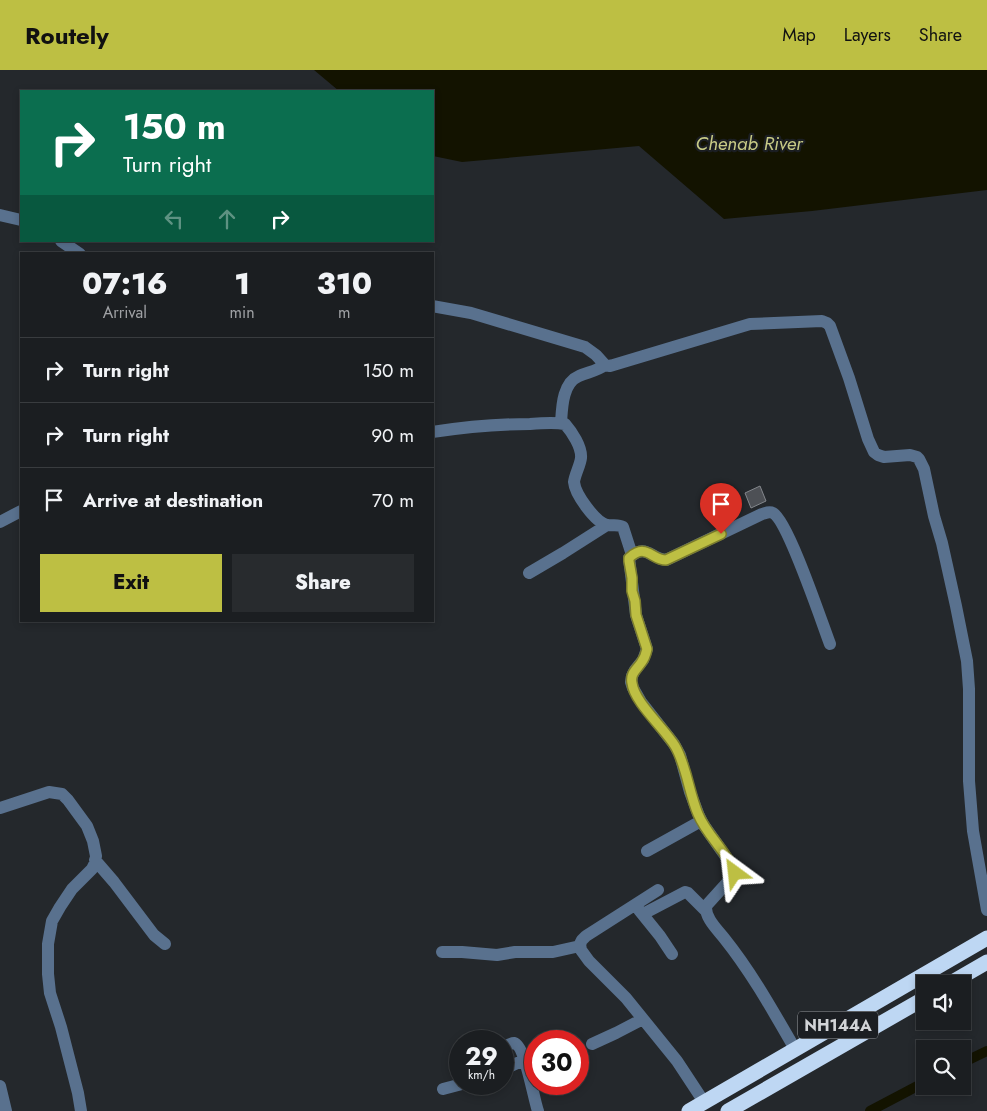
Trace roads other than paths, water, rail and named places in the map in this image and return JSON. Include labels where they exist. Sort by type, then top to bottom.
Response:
[{"type":"highway","name":"NH144A","points":[[689,1111],[987,938]]},
{"type":"highway","points":[[965,975],[987,962]]},
{"type":"highway","name":"NH144A","points":[[728,1111],[916,1003]]},
{"type":"street","points":[[0,214],[20,220]]},
{"type":"street","points":[[62,242],[77,252]]},
{"type":"street","points":[[434,306],[471,314],[585,347],[605,365],[610,366],[750,324],[822,321],[830,326],[874,452],[878,456],[884,457],[910,455],[917,457],[924,469],[954,596],[966,661],[969,689],[969,781],[973,831],[987,910]]},
{"type":"street","points":[[561,423],[564,394],[571,382],[577,376],[598,370],[605,365]]},
{"type":"street","points":[[434,432],[468,426],[501,424],[565,424],[581,453],[574,486],[583,503],[607,525]]},
{"type":"street","points":[[0,522],[20,512]]},
{"type":"street","points":[[705,910],[706,906],[735,873],[731,864],[701,821],[690,792],[680,754],[641,702],[631,682],[632,676],[641,663],[647,649],[636,615],[629,558],[632,555],[646,552],[658,559],[666,560],[762,514],[773,513],[787,533],[830,644]]},
{"type":"street","points":[[528,573],[563,554],[607,525],[618,524],[623,527],[632,555]]},
{"type":"street","points":[[0,808],[50,792],[62,794],[87,826],[93,841],[96,856],[92,869],[72,889],[52,921],[48,944],[50,992],[66,1046],[81,1111]]},
{"type":"street","points":[[647,851],[701,821]]},
{"type":"street","points":[[95,860],[154,935],[165,944]]},
{"type":"street","points":[[658,890],[586,936],[580,946],[589,961],[626,998],[677,1061],[704,1102]]},
{"type":"street","points":[[643,914],[681,893],[688,893],[705,910],[714,925],[742,961],[795,1050]]},
{"type":"street","points":[[633,905],[643,914],[672,954]]},
{"type":"street","points":[[442,952],[497,955],[515,952],[553,952],[580,946]]},
{"type":"street","points":[[592,1044],[642,1019]]},
{"type":"street","points":[[514,1043],[520,1049],[524,1060],[514,1065]]},
{"type":"street","points":[[0,1086],[6,1111]]},
{"type":"street","points":[[443,1089],[449,1087]]},
{"type":"street","points":[[533,1095],[538,1111]]},
{"type":"water","name":"Chenab River","points":[[314,70],[987,70],[987,190],[812,211],[724,219],[639,146],[462,162],[434,156],[434,90],[338,90]]},
{"type":"waterway","points":[[971,1059],[987,1051]]},
{"type":"waterway","points":[[870,1111],[916,1087]]}]
